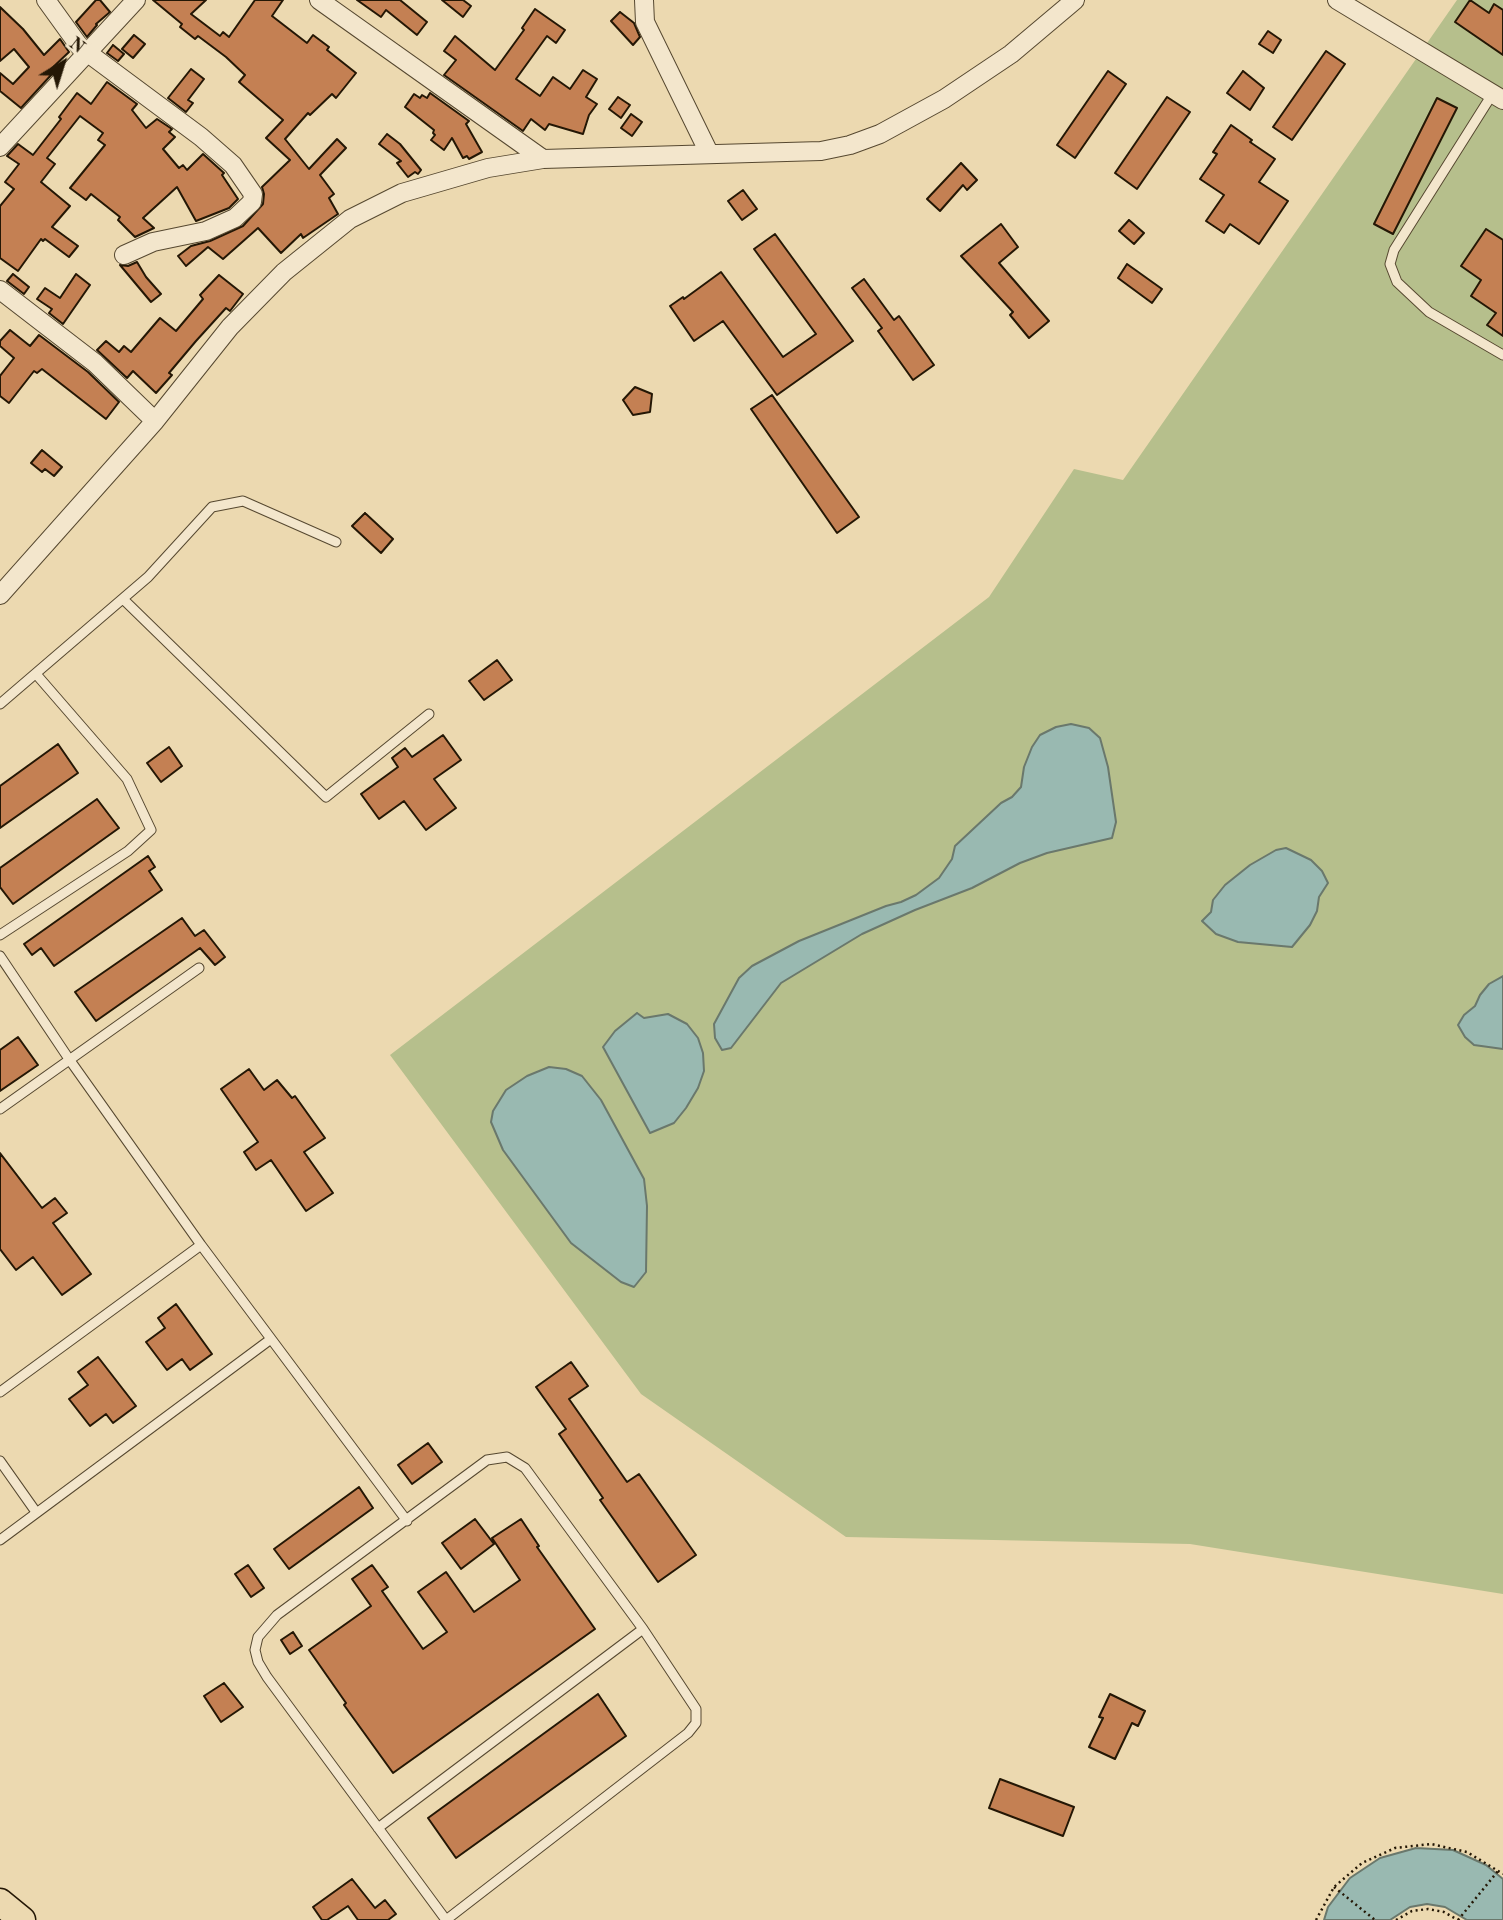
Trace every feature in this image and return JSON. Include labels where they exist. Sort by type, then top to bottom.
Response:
[{"type":"main road","points":[[0,1902],[22,1920]]},
{"type":"street","points":[[46,0],[86,53],[201,137],[233,165],[253,194],[252,202],[235,218],[206,231],[153,242],[124,255]]},
{"type":"street","points":[[0,146],[136,0]]},
{"type":"street","points":[[319,0],[543,159]]},
{"type":"street","points":[[644,0],[645,22],[709,153]]},
{"type":"street","points":[[0,595],[155,421],[229,327],[284,272],[350,219],[402,193],[488,169],[543,159],[821,151],[850,145],[880,134],[944,99],[1011,54],[1075,0]]},
{"type":"street","points":[[1337,0],[1498,97]]},
{"type":"street","points":[[0,290],[95,363],[155,421]]},
{"type":"lane","points":[[1498,97],[1394,250],[1390,264],[1397,282],[1429,312],[1503,355]]},
{"type":"lane","points":[[0,704],[148,577],[212,507],[243,501],[336,542]]},
{"type":"lane","points":[[122,599],[326,797],[429,714]]},
{"type":"lane","points":[[0,935],[128,851],[151,830],[127,779],[36,674]]},
{"type":"lane","points":[[0,956],[69,1059],[201,1245],[407,1521]]},
{"type":"lane","points":[[0,1109],[199,968]]},
{"type":"lane","points":[[0,1392],[201,1245]]},
{"type":"lane","points":[[0,1540],[271,1339]]},
{"type":"lane","points":[[507,1457],[517,1461],[525,1468],[643,1629],[696,1709],[696,1723],[688,1733],[446,1920],[267,1677],[258,1662],[255,1650],[258,1637],[277,1615],[407,1521],[487,1460],[507,1457]]},
{"type":"lane","points":[[0,1461],[36,1512]]},
{"type":"lane","points":[[378,1828],[643,1629]]},
{"type":"path","points":[[1316,1920],[1336,1888],[1362,1863],[1395,1848],[1431,1844],[1467,1852],[1503,1874]]},
{"type":"path","points":[[1396,1920],[1412,1911],[1428,1909],[1444,1912],[1458,1920],[1497,1871]]},
{"type":"path","points":[[1336,1888],[1375,1920]]},
{"type":"green space","points":[[1457,0],[1503,0],[1503,1594],[1190,1544],[846,1537],[641,1394],[390,1055],[989,597],[1074,469],[1123,480]]},
{"type":"water","points":[[1071,724],[1089,728],[1100,738],[1108,767],[1116,822],[1112,838],[1047,853],[1020,863],[972,888],[862,934],[781,983],[731,1048],[722,1050],[715,1038],[714,1024],[739,978],[752,966],[799,941],[901,902],[939,878],[952,859],[955,846],[1021,787],[1024,767],[1040,735],[1056,727]]},
{"type":"water","points":[[1286,848],[1311,860],[1322,871],[1328,883],[1319,897],[1317,911],[1310,925],[1292,947],[1238,942],[1216,934],[1202,921],[1211,912],[1213,900],[1225,885],[1250,865],[1276,850]]},
{"type":"water","points":[[1503,976],[1503,1049],[1474,1045],[1458,1025],[1464,1015],[1475,1006],[1489,984]]},
{"type":"water","points":[[637,1013],[644,1018],[668,1014],[687,1024],[698,1038],[703,1053],[704,1071],[686,1108],[674,1123],[650,1133],[603,1047],[615,1031]]},
{"type":"water","points":[[549,1067],[566,1069],[582,1076],[601,1100],[644,1179],[647,1206],[646,1272],[634,1287],[621,1282],[571,1243],[503,1150],[491,1122],[493,1111],[506,1090],[527,1076]]},
{"type":"water","points":[[1416,1848],[1453,1850],[1486,1865],[1503,1879],[1503,1920],[1467,1920],[1445,1907],[1427,1904],[1410,1907],[1390,1920],[1324,1920],[1328,1907],[1350,1878],[1380,1858]]},
{"type":"building","points":[[96,0],[100,0],[110,12],[96,24],[87,37],[76,22]]},
{"type":"building","points":[[153,0],[206,0],[191,14],[220,36],[223,32],[229,37],[255,0],[283,0],[272,16],[307,43],[313,35],[356,73],[336,98],[332,94],[310,115],[308,113],[285,139],[309,169],[337,139],[346,148],[320,175],[334,194],[329,198],[338,214],[303,238],[301,234],[281,253],[258,228],[223,259],[208,247],[186,266],[178,256],[191,246],[210,241],[243,226],[263,204],[262,187],[290,160],[266,138],[283,120],[239,82],[245,75],[198,36],[195,39],[180,27],[182,24]]},
{"type":"building","points":[[357,0],[400,0],[427,22],[417,35],[386,10],[381,17]]},
{"type":"building","points":[[442,0],[463,0],[471,6],[463,17]]},
{"type":"building","points":[[1470,0],[1489,13],[1494,4],[1503,10],[1503,55],[1455,22]]},
{"type":"building","points":[[0,7],[44,55],[60,39],[69,52],[49,71],[52,74],[21,108],[0,91],[0,73],[13,84],[29,67],[14,49],[0,61]]},
{"type":"building","points":[[535,9],[565,30],[556,43],[547,36],[516,79],[540,96],[553,77],[570,89],[583,70],[597,79],[586,97],[597,104],[589,115],[583,134],[549,124],[545,130],[531,119],[523,131],[444,75],[456,60],[444,51],[455,36],[495,70],[524,30],[522,28]]},
{"type":"building","points":[[620,12],[634,23],[640,37],[633,45],[611,21]]},
{"type":"building","points":[[1268,31],[1281,40],[1273,53],[1259,44]]},
{"type":"building","points":[[134,35],[145,44],[133,58],[122,49]]},
{"type":"building","points":[[113,45],[124,54],[118,61],[107,53]]},
{"type":"building","points":[[1326,51],[1345,64],[1292,140],[1273,127]]},
{"type":"building","points":[[191,69],[204,79],[188,100],[193,103],[186,112],[168,98]]},
{"type":"building","points":[[1108,71],[1126,84],[1075,158],[1057,145]]},
{"type":"building","points":[[1243,71],[1264,88],[1250,110],[1227,93]]},
{"type":"building","points":[[107,82],[137,104],[132,110],[146,128],[157,119],[172,129],[169,132],[175,137],[163,149],[179,168],[183,165],[187,170],[203,154],[224,173],[222,175],[238,199],[229,208],[196,221],[177,187],[143,218],[154,228],[135,237],[118,220],[120,217],[91,194],[86,200],[70,188],[105,145],[98,140],[103,133],[80,116],[47,158],[55,164],[41,182],[70,206],[52,227],[78,246],[69,257],[45,239],[41,239],[18,271],[0,258],[0,206],[14,189],[5,182],[19,164],[7,156],[18,144],[33,155],[77,93],[91,104]]},
{"type":"building","points":[[430,93],[469,121],[466,124],[482,152],[469,159],[467,156],[463,158],[452,138],[444,150],[431,140],[435,135],[434,130],[405,107],[414,94],[427,98]]},
{"type":"building","points":[[618,97],[630,105],[621,118],[609,109]]},
{"type":"building","points":[[1167,97],[1190,112],[1137,189],[1115,173]]},
{"type":"building","points":[[1437,98],[1457,108],[1393,234],[1374,224]]},
{"type":"building","points":[[631,114],[642,122],[632,136],[621,128]]},
{"type":"building","points":[[1231,125],[1275,159],[1259,182],[1288,201],[1259,244],[1230,224],[1224,233],[1206,221],[1224,195],[1200,179],[1217,154],[1213,152]]},
{"type":"building","points":[[387,134],[400,144],[421,170],[418,174],[415,172],[408,177],[397,163],[401,161],[379,144]]},
{"type":"building","points":[[961,163],[977,180],[967,190],[963,185],[940,211],[927,199]]},
{"type":"building","points":[[743,190],[757,209],[742,220],[728,201]]},
{"type":"building","points":[[1129,220],[1144,233],[1134,244],[1119,231]]},
{"type":"building","points":[[1001,224],[1018,247],[999,263],[1049,321],[1029,338],[1010,315],[1013,312],[961,256]]},
{"type":"building","points":[[1486,229],[1503,240],[1503,336],[1487,325],[1496,313],[1471,296],[1481,280],[1461,266]]},
{"type":"building","points":[[775,234],[853,341],[777,395],[723,321],[694,341],[670,306],[721,272],[783,357],[816,334],[754,249]]},
{"type":"building","points":[[137,262],[161,294],[151,302],[120,265],[128,266]]},
{"type":"building","points":[[1127,264],[1162,289],[1152,303],[1118,278]]},
{"type":"building","points":[[13,274],[29,287],[24,294],[7,281]]},
{"type":"building","points":[[76,274],[90,285],[63,324],[49,313],[52,309],[37,299],[45,288],[60,298]]},
{"type":"building","points":[[219,275],[243,294],[230,311],[226,308],[196,341],[156,393],[133,371],[127,378],[97,350],[106,341],[119,352],[124,346],[131,352],[160,318],[176,331],[203,299],[200,295]]},
{"type":"building","points":[[864,279],[894,320],[899,316],[934,365],[913,380],[878,331],[882,328],[852,288]]},
{"type":"building","points":[[10,330],[30,346],[39,335],[88,372],[119,402],[106,419],[42,369],[37,373],[34,371],[9,403],[0,396],[0,376],[14,358],[0,346],[0,341]]},
{"type":"building","points":[[635,387],[652,394],[650,412],[633,415],[623,400]]},
{"type":"building","points":[[772,395],[859,517],[837,533],[751,409]]},
{"type":"building","points":[[42,450],[62,467],[54,476],[45,469],[42,472],[31,463]]},
{"type":"building","points":[[365,513],[393,539],[381,553],[352,526]]},
{"type":"building","points":[[497,660],[512,680],[484,700],[469,681]]},
{"type":"building","points":[[443,735],[461,760],[434,779],[456,808],[426,830],[404,801],[379,819],[361,794],[398,767],[392,758],[405,748],[412,757]]},
{"type":"building","points":[[58,744],[78,773],[0,828],[0,786]]},
{"type":"building","points":[[169,747],[182,766],[161,782],[147,763]]},
{"type":"building","points":[[97,799],[119,828],[13,904],[0,887],[0,868]]},
{"type":"building","points":[[148,856],[155,867],[149,871],[162,890],[54,966],[41,948],[32,955],[24,944]]},
{"type":"building","points":[[182,918],[195,936],[204,930],[225,957],[215,965],[200,948],[96,1021],[75,992]]},
{"type":"building","points":[[18,1037],[38,1065],[0,1091],[0,1050]]},
{"type":"building","points":[[249,1069],[264,1090],[277,1080],[292,1098],[295,1096],[325,1138],[304,1152],[333,1193],[306,1211],[271,1160],[256,1170],[244,1152],[258,1142],[221,1089]]},
{"type":"building","points":[[0,1153],[42,1208],[55,1198],[67,1213],[53,1223],[91,1274],[62,1295],[33,1257],[16,1270],[0,1249]]},
{"type":"building","points":[[176,1304],[212,1354],[190,1370],[182,1359],[167,1370],[146,1342],[165,1328],[158,1318]]},
{"type":"building","points":[[98,1357],[136,1406],[113,1423],[106,1414],[90,1426],[69,1399],[88,1385],[78,1372]]},
{"type":"building","points":[[571,1362],[588,1386],[569,1399],[627,1482],[639,1474],[696,1555],[658,1582],[600,1500],[603,1498],[559,1434],[566,1429],[536,1387]]},
{"type":"building","points":[[428,1443],[442,1462],[412,1484],[398,1465]]},
{"type":"building","points":[[359,1487],[373,1508],[289,1569],[274,1549]]},
{"type":"building","points":[[475,1519],[494,1544],[461,1569],[442,1543]]},
{"type":"building","points":[[521,1519],[539,1546],[537,1547],[595,1629],[393,1773],[344,1705],[346,1703],[309,1650],[371,1606],[352,1579],[372,1565],[388,1587],[382,1591],[423,1649],[447,1632],[418,1592],[446,1572],[474,1612],[520,1580],[492,1538]]},
{"type":"building","points":[[248,1565],[264,1588],[251,1597],[235,1574]]},
{"type":"building","points":[[293,1632],[302,1646],[290,1654],[281,1640]]},
{"type":"building","points":[[224,1683],[243,1707],[221,1722],[204,1696]]},
{"type":"building","points":[[598,1694],[626,1736],[456,1858],[428,1818]]},
{"type":"building","points":[[1110,1694],[1145,1711],[1138,1726],[1132,1723],[1115,1759],[1089,1747],[1103,1718],[1099,1717]]},
{"type":"building","points":[[1000,1779],[1074,1807],[1063,1836],[989,1808]]},
{"type":"building","points":[[352,1879],[375,1908],[385,1900],[396,1914],[388,1920],[358,1920],[348,1906],[327,1920],[322,1920],[313,1907]]}]
